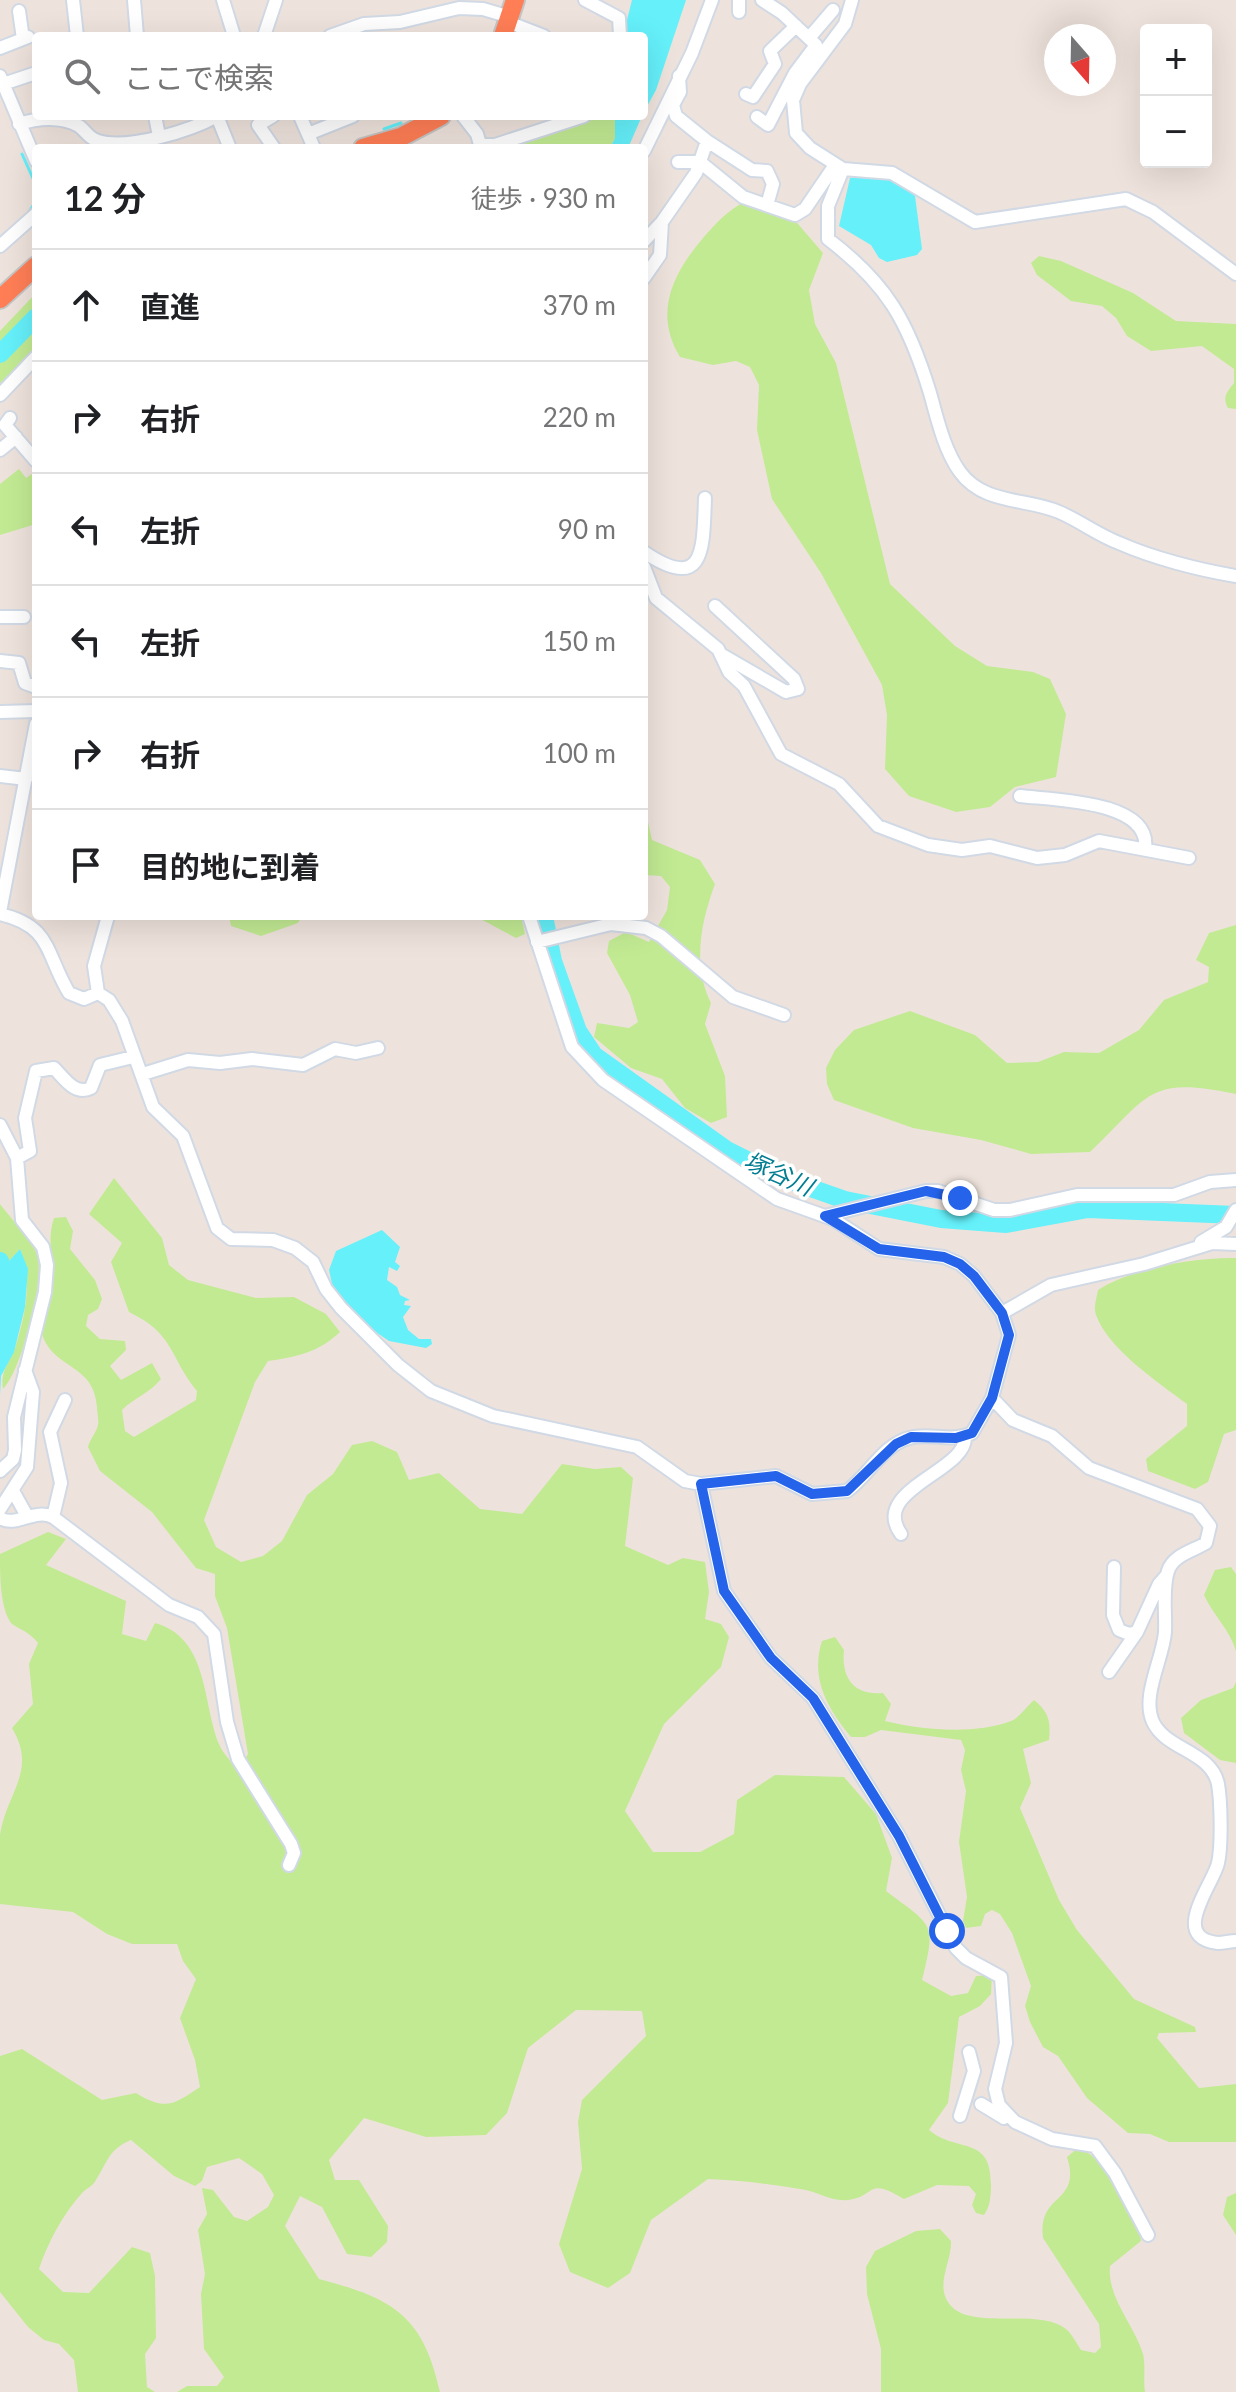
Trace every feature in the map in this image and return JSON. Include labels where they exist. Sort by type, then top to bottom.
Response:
[{"type":"highway","points":[[377,144],[401,137],[433,120]]},
{"type":"highway","points":[[0,299],[32,270]]},
{"type":"street","points":[[73,0],[77,32]]},
{"type":"street","points":[[134,0],[137,32]]},
{"type":"street","points":[[223,0],[233,32]]},
{"type":"street","points":[[265,32],[276,0]]},
{"type":"street","points":[[427,0],[432,14]]},
{"type":"street","points":[[587,0],[619,18],[620,32]]},
{"type":"street","points":[[647,144],[712,0]]},
{"type":"street","points":[[757,117],[768,125],[795,73],[816,45],[782,13],[762,0]]},
{"type":"street","points":[[782,13],[790,0]]},
{"type":"street","points":[[852,0],[845,24],[800,84],[793,100],[796,133],[810,148],[839,167],[892,173],[962,217],[983,223],[1126,199],[1153,212],[1236,274]]},
{"type":"street","points":[[341,32],[364,24],[400,22],[432,14],[450,5],[475,4],[508,24],[532,32]]},
{"type":"street","points":[[809,38],[833,10]]},
{"type":"street","points":[[0,48],[25,38],[19,11]]},
{"type":"street","points":[[746,94],[753,97],[775,64],[770,51],[796,26]]},
{"type":"street","points":[[32,75],[2,86],[32,152]]},
{"type":"street","points":[[679,76],[680,92],[673,105],[676,116],[707,141],[752,170],[767,171],[773,184],[767,205]]},
{"type":"street","points":[[19,124],[32,120]]},
{"type":"street","points":[[48,120],[77,125],[95,140],[109,143],[159,136],[205,120]]},
{"type":"street","points":[[156,120],[159,136]]},
{"type":"street","points":[[218,120],[228,144]]},
{"type":"street","points":[[266,120],[258,125],[271,144]]},
{"type":"street","points":[[302,120],[312,144]]},
{"type":"street","points":[[308,134],[343,120]]},
{"type":"street","points":[[465,120],[479,144]]},
{"type":"street","points":[[498,144],[572,120]]},
{"type":"street","points":[[648,237],[662,222],[700,162],[707,141]]},
{"type":"street","points":[[678,162],[700,162],[743,197],[800,213],[839,167]]},
{"type":"street","points":[[839,167],[828,206],[828,239],[870,272],[892,302],[926,380],[950,453],[972,485],[1019,504],[1058,511],[1118,543],[1200,570],[1236,576]]},
{"type":"street","points":[[0,246],[32,218]]},
{"type":"street","points":[[648,272],[660,255],[662,222]]},
{"type":"street","points":[[0,395],[32,361]]},
{"type":"street","points":[[10,418],[5,425],[32,456]]},
{"type":"street","points":[[0,450],[16,437]]},
{"type":"street","points":[[648,555],[667,567],[679,570],[699,560],[703,552],[705,498]]},
{"type":"street","points":[[648,577],[656,598],[713,644],[722,655],[729,672],[744,686],[781,754],[839,784],[860,810],[888,831],[928,845],[962,850],[990,846],[1037,858],[1065,855],[1099,841],[1189,858]]},
{"type":"street","points":[[715,606],[794,679],[798,689],[786,692],[722,655]]},
{"type":"street","points":[[0,617],[24,617]]},
{"type":"street","points":[[0,661],[19,663],[25,683],[32,686]]},
{"type":"street","points":[[0,712],[32,711]]},
{"type":"street","points":[[32,746],[0,913],[19,918],[39,930],[69,993],[84,999],[98,993]]},
{"type":"street","points":[[0,776],[26,779]]},
{"type":"street","points":[[1020,796],[1117,811],[1138,822],[1144,835],[1145,849]]},
{"type":"street","points":[[107,920],[94,966],[98,993],[116,1008],[153,1107],[183,1136],[217,1228],[231,1239],[273,1240],[295,1248],[313,1262],[326,1289],[341,1308],[398,1365],[431,1391],[493,1416],[637,1447],[685,1481],[701,1484],[776,1476],[812,1494],[830,1495],[847,1491],[896,1444],[911,1437],[965,1437]]},
{"type":"street","points":[[531,920],[572,1047],[603,1080],[777,1199],[825,1216],[879,1249],[944,1257],[960,1264],[974,1276],[1002,1313],[1009,1335],[992,1398],[978,1427],[965,1437],[960,1451],[901,1500],[895,1513],[895,1526],[901,1534]]},
{"type":"street","points":[[539,941],[611,924],[646,928],[661,936],[733,997],[784,1015]]},
{"type":"street","points":[[143,1074],[188,1060],[220,1063],[252,1059],[303,1065],[335,1049],[356,1053],[378,1048]]},
{"type":"street","points":[[17,1158],[30,1151],[25,1118],[36,1071],[45,1067],[54,1068],[78,1090],[84,1091],[91,1088],[100,1065],[133,1057]]},
{"type":"street","points":[[0,1125],[17,1158],[22,1220],[43,1247],[47,1265],[45,1292],[14,1417],[13,1459],[0,1471]]},
{"type":"street","points":[[825,1216],[877,1202],[938,1191],[977,1206],[1010,1210],[1077,1195],[1174,1195],[1210,1182],[1236,1180]]},
{"type":"street","points":[[1197,1247],[1232,1221]]},
{"type":"street","points":[[1002,1313],[1051,1285],[1144,1264],[1212,1243],[1236,1244]]},
{"type":"street","points":[[0,1509],[27,1467],[33,1392],[24,1367]]},
{"type":"street","points":[[992,1398],[1013,1420],[1052,1436],[1097,1473],[1180,1501],[1205,1516],[1210,1526],[1206,1543],[1174,1560],[1137,1632],[1109,1672]]},
{"type":"street","points":[[53,1517],[61,1483],[50,1432],[65,1400]]},
{"type":"street","points":[[701,1484],[724,1591],[771,1658],[813,1698],[899,1836],[956,1948],[966,1958],[1001,1977],[1006,2043],[995,2085],[999,2105],[1010,2117],[1052,2139],[1095,2146],[1115,2173],[1148,2235]]},
{"type":"street","points":[[13,1491],[27,1516]]},
{"type":"street","points":[[0,1518],[15,1521],[40,1513],[53,1517],[169,1605],[208,1624],[214,1634],[231,1739],[238,1759],[291,1844],[294,1853],[289,1865]]},
{"type":"street","points":[[1114,1567],[1113,1615],[1119,1630],[1129,1634],[1137,1632]]},
{"type":"street","points":[[1167,1575],[1165,1636],[1149,1703],[1152,1720],[1159,1731],[1203,1761],[1215,1777],[1219,1861],[1213,1879],[1196,1906],[1195,1923],[1206,1939],[1215,1943],[1236,1941]]},
{"type":"street","points":[[960,2116],[972,2077],[969,2052]]},
{"type":"street","points":[[972,2077],[995,2085]]},
{"type":"street","points":[[981,2104],[1007,2119],[1010,2117]]},
{"type":"green space","points":[[580,120],[615,120],[612,144],[511,144]]},
{"type":"green space","points":[[746,201],[792,217],[823,253],[809,290],[815,324],[836,363],[890,584],[955,646],[987,666],[1033,672],[1050,679],[1066,714],[1056,777],[1015,787],[990,807],[956,812],[909,796],[885,769],[887,715],[882,685],[821,573],[772,499],[757,430],[759,385],[750,367],[736,361],[713,365],[680,357],[668,325],[670,294],[683,265],[718,222]]},
{"type":"green space","points":[[1039,256],[1061,261],[1133,293],[1176,321],[1236,324],[1236,409],[1228,408],[1225,401],[1234,383],[1234,369],[1202,346],[1151,351],[1127,336],[1116,318],[1102,306],[1071,301],[1037,275],[1031,263]]},
{"type":"green space","points":[[32,297],[32,352],[0,386],[0,331]]},
{"type":"green space","points":[[19,469],[26,478],[32,474],[32,525],[0,535],[0,484]]},
{"type":"green space","points":[[648,822],[652,840],[700,860],[715,884],[703,928],[700,959],[705,989],[711,1003],[705,1024],[725,1076],[727,1117],[711,1123],[685,1108],[662,1079],[631,1068],[594,1037],[597,1023],[629,1028],[638,1022],[630,995],[607,953],[609,941],[626,932],[649,942],[667,910],[670,887],[661,876],[648,875]]},
{"type":"green space","points":[[230,920],[300,920],[261,936],[231,926]]},
{"type":"green space","points":[[482,920],[522,920],[525,934],[516,938]]},
{"type":"green space","points":[[1236,925],[1236,1094],[1184,1087],[1166,1089],[1139,1104],[1090,1152],[1031,1154],[981,1140],[913,1128],[834,1100],[827,1084],[826,1068],[835,1050],[854,1030],[910,1011],[975,1035],[1007,1063],[1038,1062],[1064,1052],[1099,1053],[1139,1030],[1164,1000],[1208,982],[1209,967],[1196,960],[1209,933]]},
{"type":"green space","points":[[114,1178],[162,1238],[169,1265],[188,1280],[256,1298],[294,1297],[326,1314],[340,1332],[307,1352],[268,1361],[255,1382],[204,1520],[216,1547],[241,1562],[263,1556],[282,1541],[307,1495],[333,1474],[352,1445],[372,1441],[397,1452],[409,1480],[439,1473],[480,1509],[522,1514],[562,1464],[595,1469],[621,1467],[633,1478],[625,1546],[668,1565],[683,1558],[705,1562],[709,1592],[705,1619],[721,1624],[729,1637],[721,1667],[664,1724],[625,1811],[653,1852],[700,1852],[734,1834],[737,1800],[775,1775],[844,1777],[876,1814],[892,1858],[886,1891],[927,1926],[929,1946],[922,1980],[951,1996],[968,1993],[976,1976],[992,1975],[991,1994],[980,2006],[959,2017],[948,2103],[929,2130],[951,2142],[971,2147],[985,2158],[990,2169],[991,2189],[984,2215],[976,2213],[972,2205],[976,2194],[969,2186],[937,2185],[904,2199],[877,2188],[857,2198],[842,2200],[789,2187],[708,2179],[651,2220],[630,2273],[608,2288],[570,2272],[559,2244],[582,2169],[578,2122],[582,2100],[646,2036],[642,2011],[576,2010],[528,2048],[507,2113],[486,2135],[426,2137],[364,2118],[329,2160],[335,2180],[359,2180],[388,2226],[387,2242],[371,2257],[347,2254],[322,2207],[300,2196],[285,2226],[319,2279],[366,2294],[400,2313],[424,2344],[440,2392],[177,2392],[187,2386],[217,2386],[224,2377],[204,2349],[201,2294],[205,2274],[198,2230],[207,2214],[202,2188],[213,2190],[234,2217],[247,2221],[268,2207],[274,2195],[262,2174],[239,2158],[207,2167],[202,2181],[195,2186],[174,2176],[131,2140],[113,2152],[95,2182],[69,2210],[39,2269],[63,2292],[89,2293],[132,2247],[150,2253],[155,2276],[156,2338],[145,2354],[147,2387],[155,2392],[78,2392],[74,2360],[59,2344],[44,2340],[28,2327],[0,2292],[0,2056],[22,2049],[102,2100],[136,2093],[162,2104],[176,2102],[200,2087],[195,2060],[180,2018],[196,1979],[183,1961],[177,1944],[132,1944],[107,1934],[73,1912],[0,1904],[0,1835],[18,1782],[22,1757],[12,1728],[33,1704],[29,1664],[38,1643],[8,1618],[2,1592],[0,1554],[48,1532],[66,1539],[46,1565],[126,1601],[122,1634],[146,1641],[155,1623],[173,1631],[185,1642],[201,1673],[221,1748],[238,1770],[248,1754],[227,1628],[215,1596],[215,1574],[196,1568],[152,1512],[100,1471],[88,1447],[98,1423],[94,1393],[82,1375],[49,1348],[41,1331],[41,1319],[52,1281],[52,1227],[54,1218],[66,1217],[73,1231],[70,1249],[95,1280],[102,1299],[98,1309],[88,1315],[86,1326],[100,1339],[125,1341],[126,1350],[110,1366],[121,1380],[152,1363],[161,1379],[122,1410],[125,1431],[134,1437],[196,1400],[197,1391],[170,1347],[155,1329],[129,1312],[111,1262],[122,1243],[89,1214]]},
{"type":"green space","points":[[0,1204],[30,1241],[39,1266],[35,1303],[24,1345],[3,1389],[4,1372],[22,1324],[27,1286],[20,1249],[0,1271]]},
{"type":"green space","points":[[1236,1258],[1236,1430],[1224,1434],[1208,1482],[1195,1489],[1148,1471],[1146,1459],[1187,1426],[1187,1404],[1149,1376],[1111,1340],[1096,1315],[1098,1290],[1146,1270],[1202,1259]]},
{"type":"green space","points":[[1231,1567],[1236,1574],[1236,1651],[1204,1595],[1215,1570]]},
{"type":"green space","points":[[835,1637],[844,1650],[845,1669],[852,1683],[864,1691],[883,1693],[891,1704],[885,1721],[931,1729],[965,1730],[1011,1721],[1034,1700],[1043,1709],[1049,1723],[1049,1740],[1023,1749],[1031,1783],[1020,1808],[1059,1900],[1077,1930],[1134,1999],[1195,2027],[1196,2032],[1159,2033],[1157,2038],[1199,2088],[1236,2084],[1236,2142],[1169,2142],[1150,2134],[1128,2133],[1087,2098],[1058,2056],[1043,2047],[1025,2006],[1031,1986],[1012,1933],[1000,1914],[992,1910],[985,1914],[981,1926],[966,1928],[963,1921],[967,1897],[959,1842],[966,1791],[961,1770],[965,1750],[961,1740],[881,1730],[865,1737],[851,1737],[828,1704],[818,1668],[822,1641]]},
{"type":"green space","points":[[1236,1682],[1236,1763],[1220,1760],[1184,1733],[1181,1718],[1201,1700],[1233,1688]]},
{"type":"green space","points":[[1078,2148],[1100,2163],[1120,2187],[1139,2228],[1141,2241],[1110,2266],[1110,2278],[1143,2354],[1145,2392],[881,2392],[881,2349],[867,2294],[866,2267],[875,2251],[916,2231],[940,2229],[951,2241],[944,2289],[953,2308],[982,2318],[1053,2322],[1068,2331],[1081,2350],[1095,2353],[1101,2347],[1099,2324],[1043,2238],[1046,2213],[1069,2183],[1067,2157]]},
{"type":"green space","points":[[1236,2193],[1236,2235],[1223,2215],[1227,2197]]},
{"type":"water","points":[[632,0],[686,0],[656,90],[648,105],[648,32],[624,32]]},
{"type":"water","points":[[615,120],[640,120],[630,144],[612,144]]},
{"type":"water","points":[[877,175],[904,184],[915,196],[922,249],[917,255],[887,262],[879,258],[871,245],[839,226],[850,178]]},
{"type":"water","points":[[382,1230],[400,1247],[395,1262],[400,1266],[397,1271],[389,1267],[387,1280],[397,1287],[400,1295],[410,1300],[405,1301],[404,1305],[411,1306],[403,1317],[408,1330],[419,1339],[431,1339],[432,1344],[426,1348],[389,1341],[357,1319],[333,1288],[329,1270],[336,1251]]},
{"type":"water","points":[[20,1249],[28,1269],[25,1307],[14,1352],[1,1376],[0,1395],[0,1271]]},
{"type":"waterway","points":[[384,129],[401,123]]},
{"type":"waterway","points":[[22,154],[32,176]]},
{"type":"waterway","points":[[29,212],[32,207]]},
{"type":"waterway","points":[[0,354],[32,321]]},
{"type":"waterway","name":"塚谷川","points":[[545,920],[553,961],[578,1031],[594,1055],[727,1150],[785,1179],[845,1200],[941,1219],[1006,1224],[1088,1209],[1236,1215]]},
{"type":"waterway","points":[[0,1261],[9,1290]]},
{"type":"route","points":[[947,1931],[899,1836],[834,1737],[822,1711],[813,1698],[771,1658],[724,1591],[701,1484],[776,1476],[812,1494],[830,1495],[847,1491],[857,1484],[896,1444],[911,1437],[965,1437],[978,1427],[992,1398],[1008,1341],[1002,1313],[974,1276],[960,1264],[944,1257],[886,1252],[825,1216],[833,1211],[926,1191],[938,1191],[960,1198]]}]
